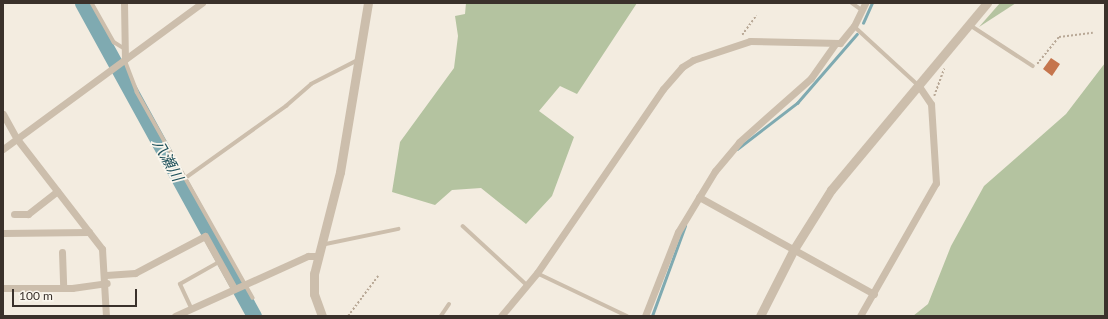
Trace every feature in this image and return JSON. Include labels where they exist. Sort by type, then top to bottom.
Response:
[{"type":"street","points":[[123,61],[125,49],[124,3]]},
{"type":"street","points":[[3,149],[202,3]]},
{"type":"street","points":[[322,316],[314,294],[318,256],[340,172],[360,60],[368,3]]},
{"type":"street","points":[[760,316],[794,249],[831,190],[969,24],[982,5]]},
{"type":"street","points":[[645,316],[678,232],[699,197],[739,142],[811,78],[835,44],[854,26],[863,6]]},
{"type":"street","points":[[501,316],[537,273],[674,75],[693,60],[736,43],[835,44]]},
{"type":"street","points":[[860,316],[874,294],[936,183],[931,104],[918,85]]},
{"type":"street","points":[[3,114],[17,139],[102,249],[106,279],[106,316]]},
{"type":"street","points":[[14,214],[28,214],[57,191]]},
{"type":"street","points":[[699,197],[874,294]]},
{"type":"street","points":[[3,233],[89,232]]},
{"type":"street","points":[[3,288],[63,288],[135,273],[205,236],[219,262],[239,285]]},
{"type":"street","points":[[62,252],[63,288]]},
{"type":"street","points":[[175,316],[239,285],[308,256],[318,256]]},
{"type":"lane","points":[[92,3],[114,42],[125,49]]},
{"type":"lane","points":[[852,3],[863,6]]},
{"type":"lane","points":[[969,24],[1034,66]]},
{"type":"lane","points":[[854,26],[918,85]]},
{"type":"lane","points":[[186,177],[286,106],[311,84],[360,60]]},
{"type":"lane","points":[[123,61],[137,92],[186,177],[239,285],[253,298]]},
{"type":"lane","points":[[463,226],[527,285]]},
{"type":"lane","points":[[320,245],[398,229]]},
{"type":"lane","points":[[191,308],[180,284],[219,262]]},
{"type":"lane","points":[[537,273],[627,316]]},
{"type":"lane","points":[[441,316],[449,304]]},
{"type":"path","points":[[736,43],[756,16]]},
{"type":"path","points":[[1034,66],[1059,36],[1093,33]]},
{"type":"path","points":[[931,104],[945,65]]},
{"type":"path","points":[[348,316],[378,276]]},
{"type":"green space","points":[[466,3],[637,3],[577,94],[560,86],[539,111],[574,137],[552,196],[526,224],[481,188],[452,190],[435,205],[392,192],[400,142],[454,68],[458,36],[455,16],[465,14]]},
{"type":"green space","points":[[1000,3],[1016,3],[979,27]]},
{"type":"green space","points":[[1105,63],[1105,316],[913,316],[928,304],[951,246],[984,186],[1066,114]]},
{"type":"building","points":[[1051,58],[1060,64],[1052,76],[1043,69]]},
{"type":"waterway","name":"八瀬川","points":[[82,3],[254,316]]},
{"type":"waterway","points":[[863,23],[872,3]]},
{"type":"waterway","points":[[737,149],[797,103],[857,34]]},
{"type":"waterway","points":[[652,316],[685,226]]}]
